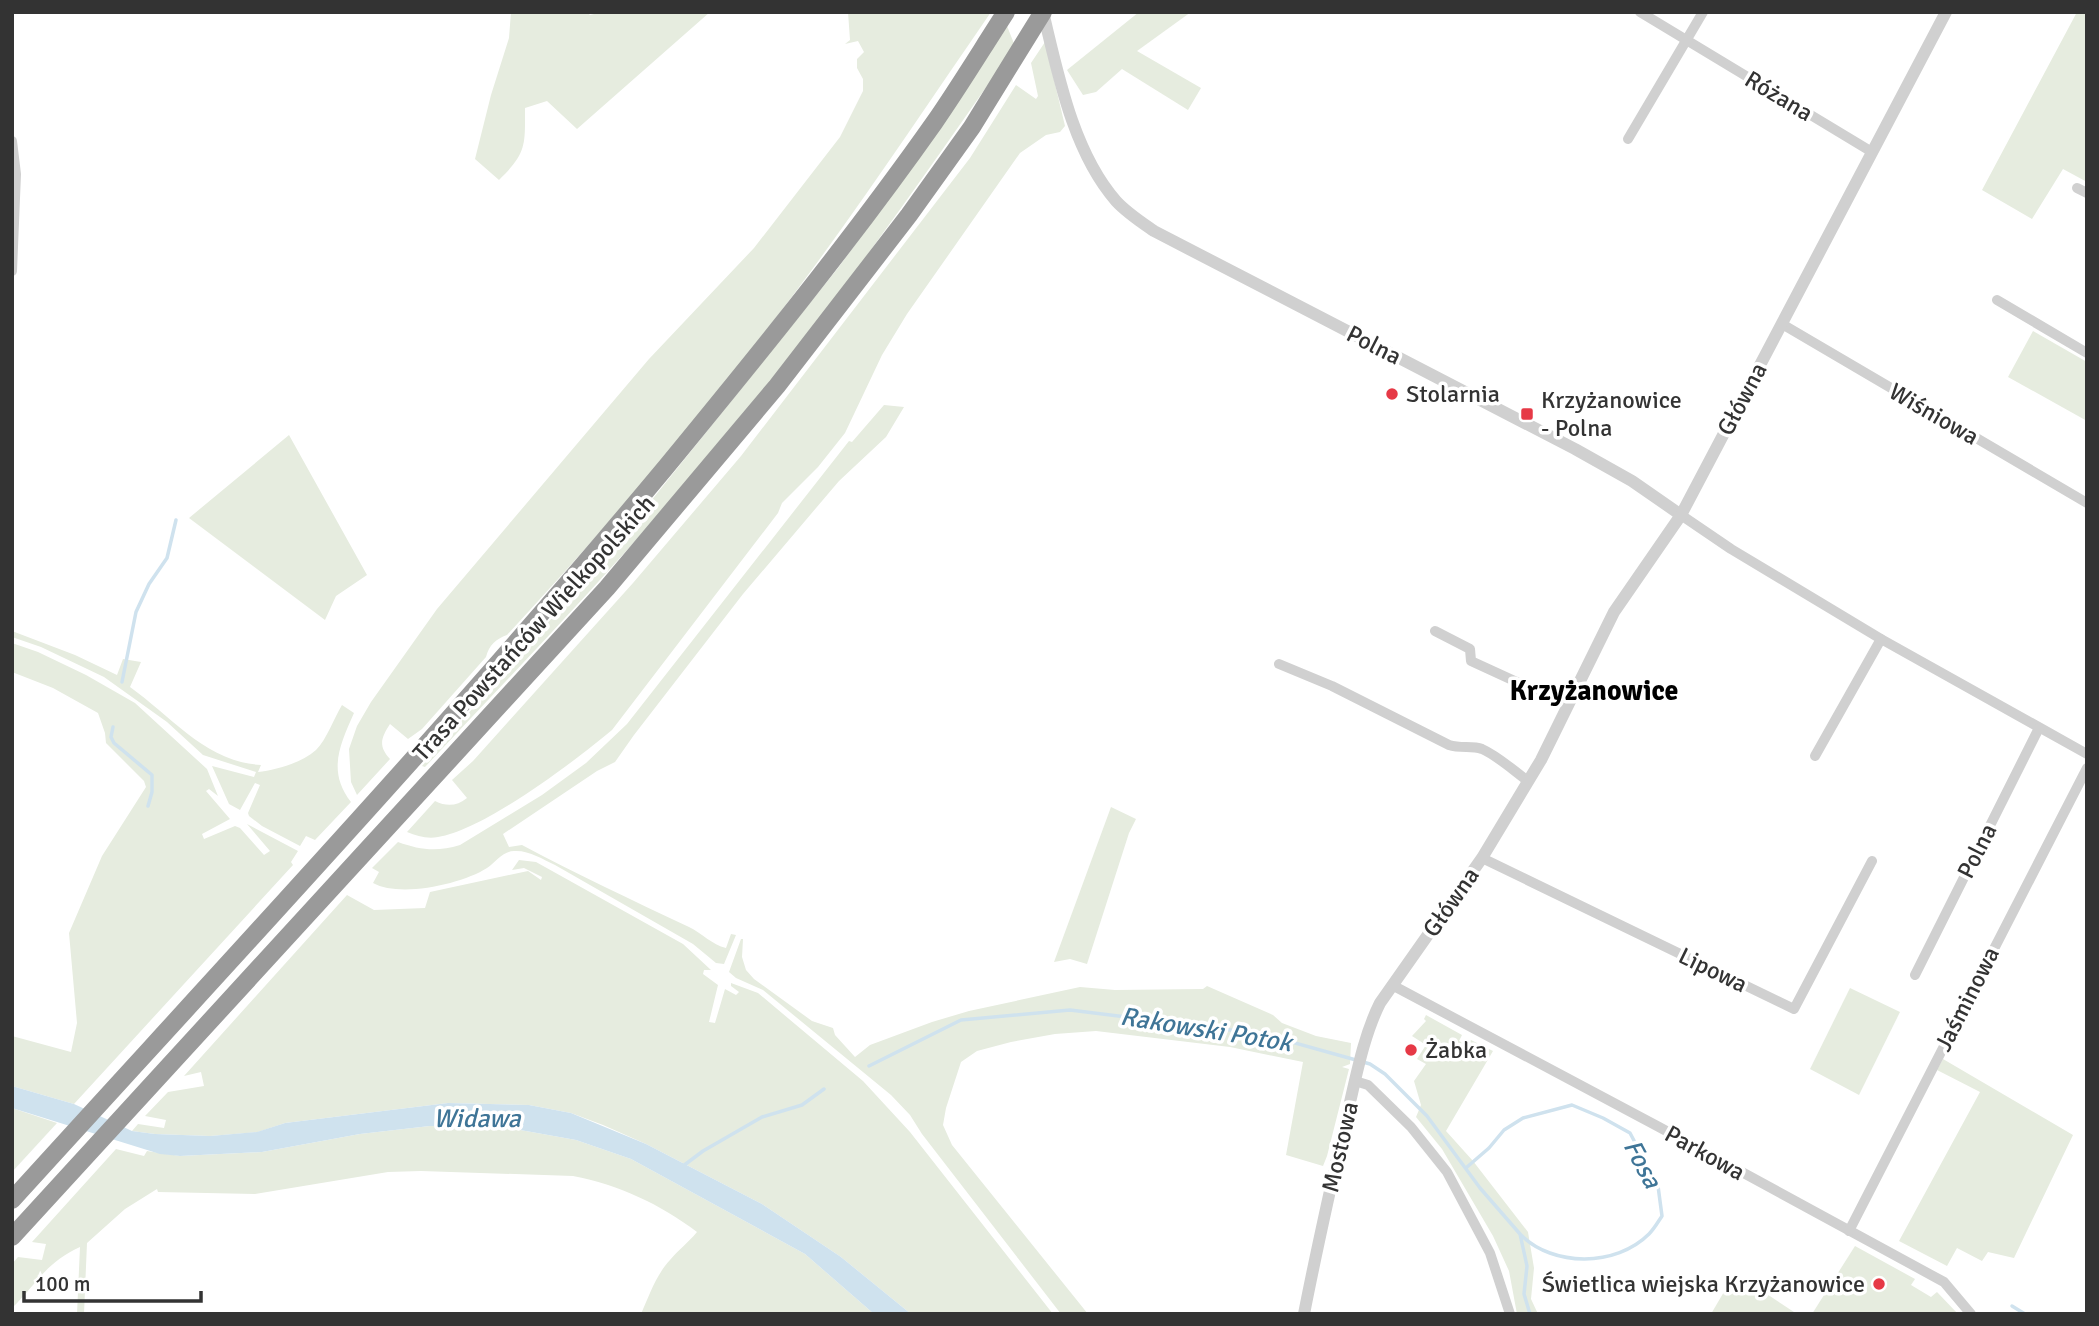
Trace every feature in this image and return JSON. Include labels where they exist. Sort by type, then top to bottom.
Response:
[{"type":"highway","name":"Trasa Powstańców Wielkopolskich","points":[[12,1200],[407,766],[583,566],[755,359],[846,242],[935,121],[1006,12]]},
{"type":"highway","name":"Trasa Powstańców Wielkopolskich","points":[[12,1237],[607,588],[777,386],[909,215],[971,127],[1043,12]]},
{"type":"street","name":"Polna","points":[[1043,12],[1076,133],[1096,173],[1118,204],[1154,231],[1575,449],[1632,481],[1731,550],[1881,639],[2087,754]]},
{"type":"street","name":"Różana","points":[[1640,12],[1872,152]]},
{"type":"street","points":[[1628,139],[1703,12]]},
{"type":"street","name":"Główna","points":[[1392,985],[1482,858],[1528,781],[1614,612],[1681,515],[1947,12]]},
{"type":"street","points":[[12,141],[16,174],[12,271]]},
{"type":"street","points":[[2077,188],[2087,193]]},
{"type":"street","points":[[1997,300],[2087,353]]},
{"type":"street","name":"Wiśniowa","points":[[1782,324],[2087,503]]},
{"type":"street","points":[[1435,631],[1470,649],[1471,661],[1567,705]]},
{"type":"street","points":[[1815,756],[1881,639]]},
{"type":"street","points":[[1279,664],[1332,686],[1449,745],[1482,749],[1528,781]]},
{"type":"street","name":"Polna","points":[[1915,975],[2039,728]]},
{"type":"street","name":"Jaśminowa","points":[[1849,1231],[2087,768]]},
{"type":"street","name":"Lipowa","points":[[1482,858],[1794,1009],[1872,861]]},
{"type":"street","name":"Parkowa","points":[[1392,985],[1944,1282],[1971,1314]]},
{"type":"street","name":"Mostowa","points":[[1304,1314],[1365,1044],[1372,1019],[1392,985]]},
{"type":"street","points":[[1357,1075],[1411,1127],[1447,1172],[1490,1253],[1510,1314]]},
{"type":"shaded area","points":[[511,12],[587,12],[590,15],[602,12],[710,12],[577,129],[547,101],[525,108],[523,148],[515,163],[499,180],[475,159],[509,38]]},
{"type":"shaded area","points":[[848,12],[991,12],[819,260],[707,405],[589,545],[507,635],[494,643],[486,657],[422,729],[408,739],[390,724],[382,746],[390,759],[357,795],[351,782],[349,749],[357,726],[437,609],[649,359],[754,248],[840,137],[863,91],[863,79],[857,68],[857,59],[864,52],[858,41],[845,44],[850,40]]},
{"type":"shaded area","points":[[1139,12],[1191,12],[1137,51],[1201,88],[1188,110],[1122,69],[1096,92],[1083,95],[1067,70]]},
{"type":"shaded area","points":[[2077,12],[2087,12],[2087,182],[2063,169],[2032,219],[1982,190]]},
{"type":"shaded area","points":[[1007,26],[1015,46],[884,232],[781,369],[628,549],[425,767],[422,766],[610,552],[838,268],[913,166]]},
{"type":"shaded area","points":[[1045,42],[1065,126],[1060,132],[1046,135],[1020,153],[907,314],[882,355],[845,433],[818,467],[782,503],[778,513],[612,730],[553,776],[479,822],[438,837],[422,837],[407,832],[435,801],[452,805],[467,798],[452,780],[473,761],[633,583],[741,456],[970,158],[1016,85],[1036,99],[1038,96],[1031,63]]},
{"type":"shaded area","points":[[2033,331],[2087,362],[2087,421],[2008,377]]},
{"type":"shaded area","points":[[884,405],[904,407],[886,437],[839,481],[743,594],[615,762],[597,771],[503,834],[509,847],[522,845],[689,927],[721,946],[726,948],[731,934],[736,935],[724,964],[716,963],[693,944],[555,865],[525,852],[506,853],[476,874],[447,884],[399,889],[373,883],[379,872],[372,868],[398,842],[429,849],[460,845],[542,795],[586,763],[627,724],[849,441],[852,442]]},
{"type":"shaded area","points":[[289,435],[367,575],[336,596],[325,620],[189,518]]},
{"type":"shaded area","points":[[12,631],[75,655],[117,675],[123,659],[141,662],[130,687],[206,747],[241,762],[261,765],[258,772],[288,765],[316,750],[342,705],[354,713],[338,758],[339,780],[351,802],[315,840],[306,836],[300,846],[249,816],[260,785],[255,783],[240,810],[229,804],[212,766],[254,777],[256,772],[203,755],[167,722],[104,677],[41,647],[12,637]]},
{"type":"shaded area","points":[[12,643],[86,675],[135,703],[207,769],[218,796],[209,789],[206,791],[230,819],[202,834],[204,839],[235,826],[240,828],[264,855],[270,851],[247,824],[298,851],[291,862],[293,865],[74,1104],[12,1086],[12,1036],[71,1052],[77,1023],[69,933],[102,856],[146,787],[144,781],[106,743],[98,713],[53,688],[12,672]]},
{"type":"shaded area","points":[[1111,807],[1136,819],[1129,833],[1087,964],[1070,959],[1054,962]]},
{"type":"shaded area","points":[[519,860],[536,862],[683,944],[711,970],[704,970],[703,974],[718,985],[709,1022],[715,1023],[725,989],[736,995],[739,992],[731,983],[758,993],[863,1081],[910,1132],[1053,1314],[911,1314],[841,1257],[762,1204],[646,1144],[571,1113],[529,1105],[448,1103],[285,1123],[258,1132],[210,1136],[132,1131],[138,1124],[164,1128],[166,1120],[145,1116],[168,1092],[204,1086],[201,1072],[184,1076],[347,895],[374,910],[425,908],[430,892],[528,871],[541,880],[542,877],[524,868],[512,870]]},
{"type":"shaded area","points":[[741,939],[746,970],[754,979],[812,1021],[833,1028],[835,1035],[855,1057],[870,1045],[932,1022],[969,1011],[1080,987],[1115,990],[1203,989],[1207,986],[1273,1015],[1282,1023],[1316,1036],[1351,1043],[1350,1064],[1342,1067],[1349,1069],[1327,1156],[1323,1166],[1286,1155],[1303,1062],[1230,1047],[1096,1031],[1055,1034],[977,1051],[961,1062],[943,1125],[952,1145],[1088,1314],[1061,1314],[910,1115],[891,1095],[763,990],[729,972]]},
{"type":"shaded area","points":[[1850,988],[1900,1012],[1859,1095],[1810,1069]]},
{"type":"shaded area","points":[[1426,1015],[1462,1035],[1459,1041],[1467,1045],[1471,1040],[1493,1051],[1446,1131],[1528,1232],[1534,1268],[1531,1299],[1538,1314],[1517,1314],[1509,1271],[1493,1236],[1442,1149],[1416,1117],[1421,1105],[1414,1081],[1426,1064],[1417,1059],[1426,1045],[1412,1036],[1426,1021]]},
{"type":"shaded area","points":[[1943,1059],[2073,1135],[2014,1258],[1988,1252],[1982,1261],[1957,1248],[1947,1266],[1899,1241],[1980,1092],[1937,1070]]},
{"type":"shaded area","points":[[12,1108],[57,1123],[12,1172]]},
{"type":"shaded area","points":[[430,1126],[509,1128],[576,1140],[631,1159],[805,1254],[874,1314],[641,1314],[661,1272],[697,1232],[683,1222],[654,1204],[623,1190],[573,1176],[421,1171],[388,1172],[255,1194],[158,1192],[157,1189],[125,1209],[87,1243],[84,1314],[77,1314],[80,1247],[50,1267],[12,1308],[12,1264],[18,1257],[42,1260],[46,1244],[32,1242],[116,1149],[144,1156],[147,1151],[180,1156],[262,1152],[360,1134]]},
{"type":"shaded area","points":[[1855,1246],[1915,1279],[1911,1285],[1931,1297],[1937,1292],[1958,1314],[1812,1314]]},
{"type":"shaded area","points":[[1735,1273],[1797,1314],[1711,1314]]},
{"type":"water","name":"Widawa","points":[[12,1086],[74,1104],[132,1131],[155,1134],[210,1136],[257,1132],[285,1123],[448,1103],[529,1105],[571,1113],[646,1144],[762,1204],[841,1257],[911,1314],[874,1314],[805,1254],[631,1159],[576,1140],[509,1128],[430,1126],[360,1134],[262,1152],[180,1156],[160,1154],[12,1108]]},
{"type":"waterway","points":[[122,682],[136,612],[149,584],[167,558],[176,520]]},
{"type":"waterway","points":[[113,727],[111,737],[114,743],[152,775],[152,792],[148,806]]},
{"type":"waterway","name":"Rakowski Potok","points":[[869,1066],[961,1020],[1070,1010],[1263,1034],[1356,1060]]},
{"type":"waterway","name":"Rakowski Potok","points":[[1363,1062],[1385,1074],[1427,1116],[1480,1188],[1520,1234],[1527,1266],[1524,1294],[1530,1314]]},
{"type":"waterway","name":"Rakowski Potok","points":[[683,1166],[703,1151],[762,1117],[802,1105],[824,1089]]},
{"type":"waterway","name":"Fosa","points":[[1467,1167],[1489,1148],[1504,1130],[1523,1118],[1572,1105],[1630,1133],[1658,1186],[1662,1216],[1649,1234],[1620,1253],[1585,1259],[1550,1253],[1521,1235]]},
{"type":"waterway","points":[[2012,1306],[2025,1314]]},
{"type":"place","name":"Stolarnia","points":[[1392,394]]},
{"type":"place","name":"Krzyżanowice - Polna","points":[[1527,414]]},
{"type":"place","name":"Żabka","points":[[1411,1050]]},
{"type":"place","name":"Świetlica wiejska Krzyżanowice","points":[[1879,1284]]},
{"type":"district","name":"Krzyżanowice","points":[[1594,691]]}]
